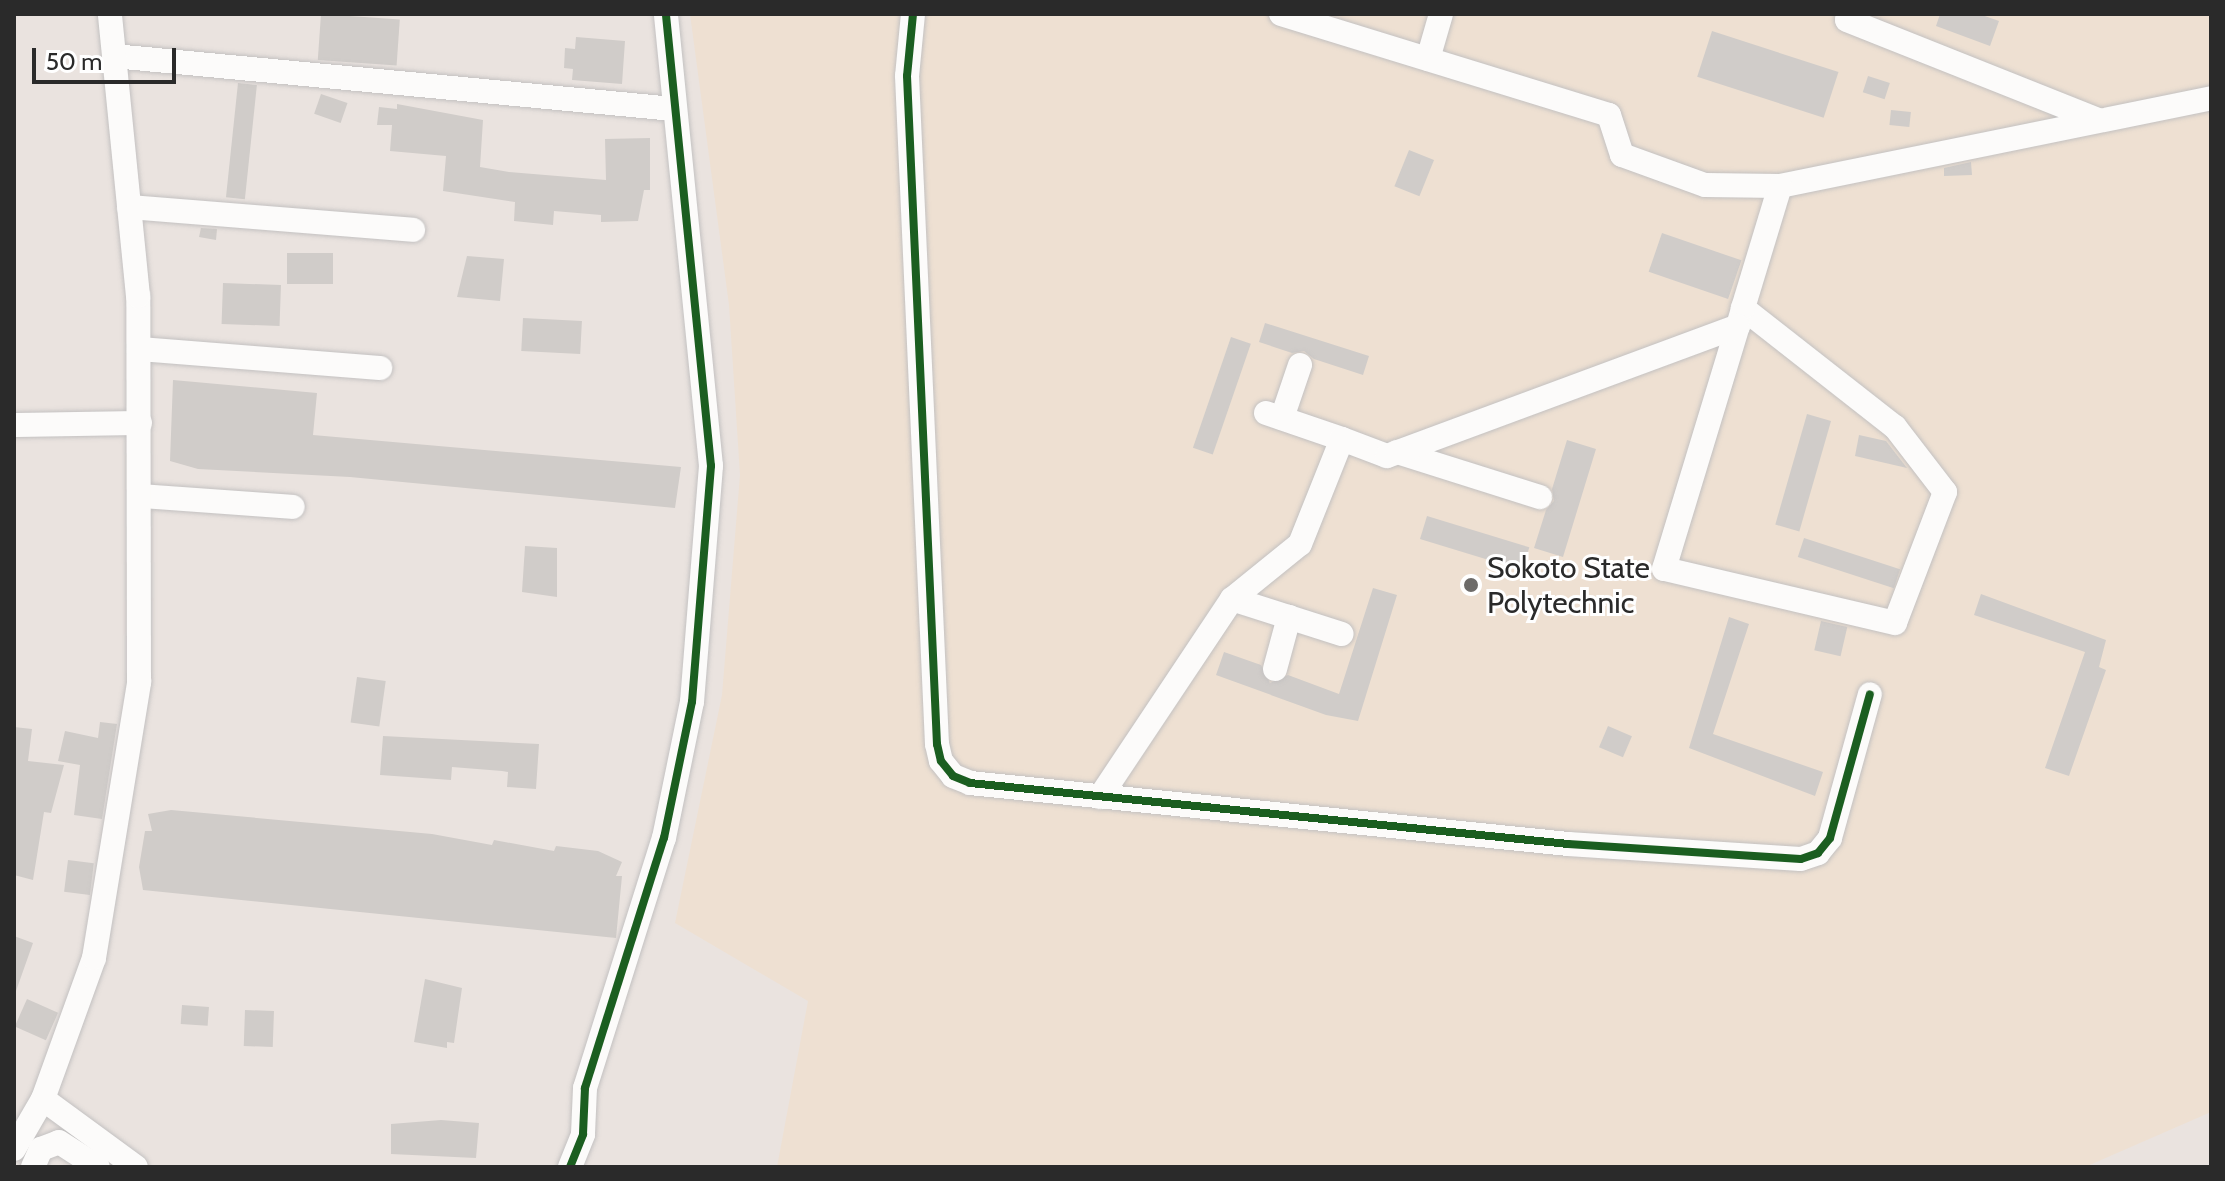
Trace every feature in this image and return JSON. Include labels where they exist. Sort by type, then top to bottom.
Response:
[{"type":"street","points":[[14,1149],[94,958],[139,682],[139,349],[110,14]]},
{"type":"street","points":[[570,1167],[583,1134],[585,1088],[664,838],[692,702],[711,466],[666,14]]},
{"type":"street","points":[[913,14],[907,76],[938,753],[953,776],[970,783],[1568,844],[1801,859],[1818,853],[1830,838],[1870,694]]},
{"type":"street","points":[[1281,14],[1609,115],[1622,155],[1705,185],[1780,186],[2211,98]]},
{"type":"street","points":[[1428,59],[1441,14]]},
{"type":"street","points":[[1851,14],[1847,20],[2099,121]]},
{"type":"street","points":[[114,56],[674,109]]},
{"type":"street","points":[[1741,317],[1895,427],[1945,492],[1895,623],[1664,569],[1780,186]]},
{"type":"street","points":[[129,207],[413,230]]},
{"type":"street","points":[[1300,365],[1274,415],[1387,456],[1741,317]]},
{"type":"street","points":[[139,349],[380,368]]},
{"type":"street","points":[[14,425],[140,423]]},
{"type":"street","points":[[1100,797],[1232,599],[1300,544],[1342,439]]},
{"type":"street","points":[[1397,452],[1540,497]]},
{"type":"street","points":[[141,496],[293,507]]},
{"type":"street","points":[[1232,599],[1342,634]]},
{"type":"street","points":[[1275,669],[1289,617]]},
{"type":"street","points":[[31,1105],[136,1167]]},
{"type":"street","points":[[33,1167],[41,1149],[59,1142],[98,1167]]},
{"type":"shaded area","name":"Sokoto State Polytechnic","points":[[690,14],[2211,14],[2211,1112],[2085,1167],[777,1167],[808,1001],[675,923],[722,695],[740,475],[729,305]]},
{"type":"building","points":[[321,14],[400,20],[397,65],[318,60]]},
{"type":"building","points":[[1940,14],[1979,14],[1999,21],[1990,46],[1936,26]]},
{"type":"building","points":[[1712,31],[1838,72],[1824,118],[1697,77]]},
{"type":"building","points":[[576,37],[625,41],[622,84],[572,80],[573,69],[564,68],[565,48],[575,49]]},
{"type":"building","points":[[1868,76],[1890,83],[1885,99],[1863,92]]},
{"type":"building","points":[[238,83],[257,85],[245,199],[226,197]]},
{"type":"building","points":[[321,94],[347,103],[341,123],[314,114]]},
{"type":"building","points":[[397,104],[483,120],[480,167],[509,172],[606,180],[605,139],[650,138],[650,190],[644,190],[638,221],[601,222],[601,215],[554,211],[553,225],[514,221],[515,202],[443,191],[446,156],[390,151],[392,125],[377,125],[379,107],[397,109]]},
{"type":"building","points":[[1891,110],[1911,112],[1909,127],[1889,125]]},
{"type":"building","points":[[1409,150],[1434,160],[1419,196],[1394,186]]},
{"type":"building","points":[[1971,162],[1972,175],[1944,176],[1944,168]]},
{"type":"building","points":[[201,228],[217,229],[216,240],[199,237]]},
{"type":"building","points":[[1662,233],[1741,260],[1728,299],[1649,272]]},
{"type":"building","points":[[287,253],[333,253],[333,284],[287,284]]},
{"type":"building","points":[[467,256],[504,259],[500,301],[457,297]]},
{"type":"building","points":[[223,283],[281,285],[280,326],[222,324]]},
{"type":"building","points":[[523,318],[582,321],[580,354],[521,351]]},
{"type":"building","points":[[1265,323],[1369,356],[1363,375],[1314,359],[1304,351],[1292,353],[1259,342]]},
{"type":"building","points":[[1231,337],[1251,344],[1213,454],[1193,448]]},
{"type":"building","points":[[173,380],[317,393],[313,435],[681,467],[675,508],[350,477],[198,469],[170,461]]},
{"type":"building","points":[[1807,414],[1831,421],[1799,531],[1775,525]]},
{"type":"building","points":[[1859,435],[1886,441],[1907,468],[1855,456]]},
{"type":"building","points":[[1567,440],[1596,449],[1563,557],[1534,548],[1546,510],[1554,501],[1552,489]]},
{"type":"building","points":[[1427,516],[1529,547],[1522,570],[1420,539]]},
{"type":"building","points":[[1804,538],[1900,569],[1894,588],[1798,557]]},
{"type":"building","points":[[525,546],[557,548],[557,597],[522,592]]},
{"type":"building","points":[[1373,588],[1397,595],[1358,721],[1326,715],[1216,675],[1224,652],[1261,665],[1270,683],[1288,675],[1339,694]]},
{"type":"building","points":[[1981,594],[2106,640],[2099,667],[2106,670],[2069,776],[2045,768],[2085,652],[1974,615]]},
{"type":"building","points":[[1729,617],[1749,624],[1713,734],[1823,772],[1815,796],[1689,748]]},
{"type":"building","points":[[1821,621],[1847,627],[1841,656],[1814,650]]},
{"type":"building","points":[[357,677],[386,681],[379,727],[351,723]]},
{"type":"building","points":[[100,722],[117,724],[102,819],[74,815],[80,765],[58,761],[65,731],[98,738]]},
{"type":"building","points":[[1608,726],[1632,736],[1623,757],[1599,747]]},
{"type":"building","points":[[14,727],[32,729],[28,761],[64,765],[51,813],[44,812],[33,880],[14,875]]},
{"type":"building","points":[[383,736],[539,744],[536,789],[507,787],[508,772],[502,771],[452,767],[451,780],[380,775]]},
{"type":"building","points":[[171,810],[432,834],[492,845],[494,840],[554,851],[556,846],[598,851],[622,862],[616,876],[622,876],[616,938],[143,890],[139,867],[145,831],[152,831],[148,814]]},
{"type":"building","points":[[68,860],[94,863],[90,895],[64,892]]},
{"type":"building","points":[[14,936],[33,943],[16,991],[14,991]]},
{"type":"building","points":[[425,979],[462,988],[454,1043],[447,1042],[447,1048],[414,1042]]},
{"type":"building","points":[[27,999],[58,1013],[46,1040],[15,1026]]},
{"type":"building","points":[[182,1005],[209,1007],[208,1026],[181,1024]]},
{"type":"building","points":[[245,1010],[274,1011],[273,1047],[244,1046]]},
{"type":"building","points":[[441,1120],[479,1123],[476,1158],[391,1154],[391,1124]]},
{"type":"cycle path","points":[[570,1167],[583,1134],[585,1088],[664,838],[692,702],[711,466],[666,14]]},
{"type":"cycle path","points":[[913,14],[907,76],[937,744],[941,761],[953,776],[970,783],[1568,844],[1801,859],[1818,853],[1830,838],[1870,694]]},
{"type":"place","name":"Sokoto State Polytechnic","points":[[1471,585]]}]
